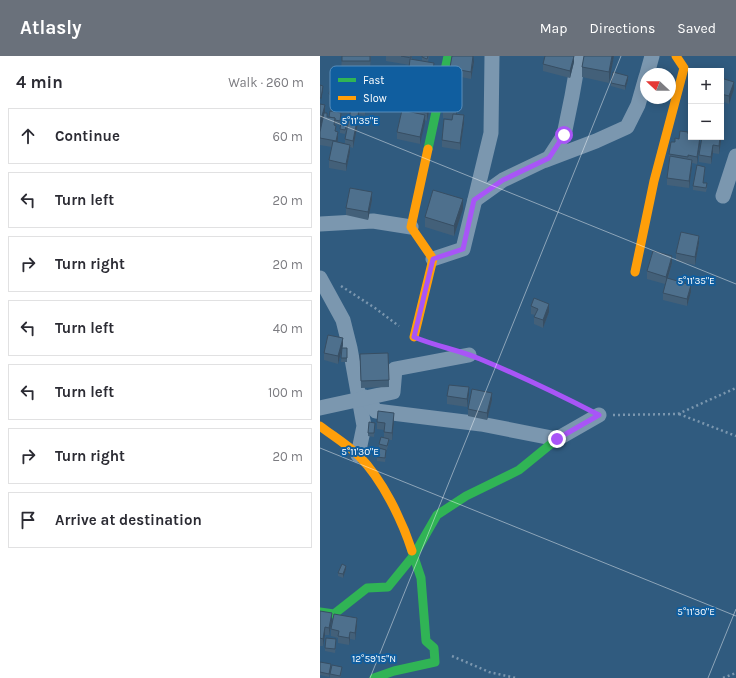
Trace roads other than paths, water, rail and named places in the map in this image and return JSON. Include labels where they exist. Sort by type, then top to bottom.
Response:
[{"type":"street","points":[[446,66],[448,56]]},
{"type":"street","points":[[433,259],[463,249],[491,133],[492,56]]},
{"type":"street","points":[[545,160],[549,158],[564,135],[579,56]]},
{"type":"street","points":[[649,68],[652,56]]},
{"type":"street","points":[[635,272],[654,181],[684,68],[676,56]]},
{"type":"street","points":[[474,200],[503,180],[545,160],[596,141],[627,127],[640,98]]},
{"type":"street","points":[[411,227],[436,112]]},
{"type":"street","points":[[723,196],[736,158]]},
{"type":"street","points":[[320,224],[373,221],[411,227],[433,259],[414,337]]},
{"type":"street","points":[[320,278],[343,320],[362,398],[364,426],[358,455]]},
{"type":"street","points":[[320,408],[393,392],[395,369],[469,356]]},
{"type":"street","points":[[362,398],[376,411],[481,424],[557,439]]},
{"type":"street","points":[[320,612],[334,614],[367,588],[388,587],[414,555],[437,515],[466,496],[519,470],[557,439],[599,415]]},
{"type":"street","points":[[320,426],[358,455],[375,474],[400,520],[414,555],[421,578],[426,641],[434,648],[435,662],[394,671],[374,678]]}]
